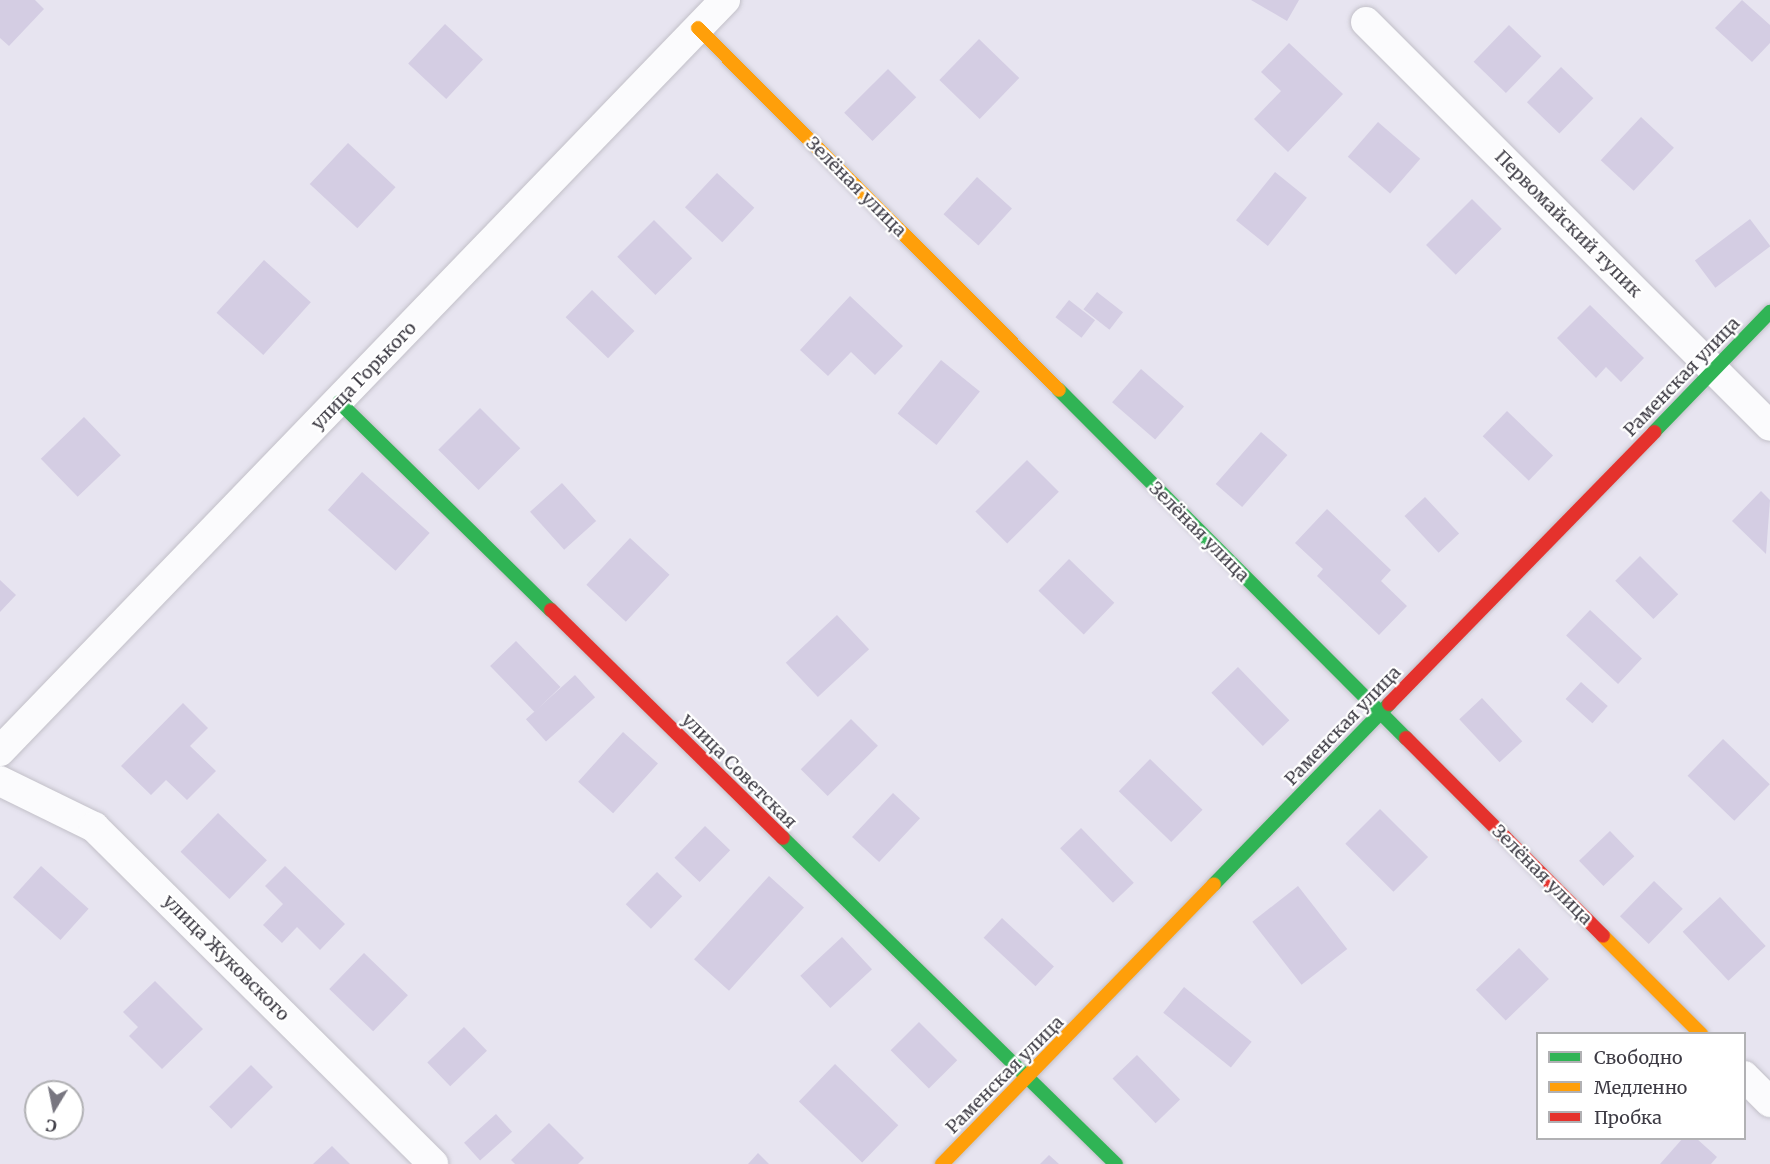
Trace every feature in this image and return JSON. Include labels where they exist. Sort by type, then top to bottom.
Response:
[{"type":"street","name":"улица Горького","points":[[0,751],[725,0]]},
{"type":"street","name":"Первомайский тупик","points":[[1366,22],[1770,426]]},
{"type":"street","name":"Зелёная улица","points":[[698,28],[1379,714],[1699,1032]]},
{"type":"street","name":"Раменская улица","points":[[942,1164],[1770,312]]},
{"type":"street","name":"улица Советская","points":[[339,402],[1116,1164]]},
{"type":"street","name":"улица Жуковского","points":[[0,781],[94,827],[433,1164]]},
{"type":"street","points":[[1746,1078],[1770,1102]]},
{"type":"building","points":[[0,0],[35,0],[44,9],[9,46],[0,38]]},
{"type":"building","points":[[1251,0],[1299,0],[1287,21]]},
{"type":"building","points":[[1742,0],[1770,25],[1770,43],[1752,62],[1715,28]]},
{"type":"building","points":[[445,24],[483,59],[446,99],[408,63]]},
{"type":"building","points":[[1509,25],[1541,56],[1506,93],[1474,62]]},
{"type":"building","points":[[979,39],[1019,78],[980,119],[939,80]]},
{"type":"building","points":[[1289,43],[1343,94],[1288,152],[1254,119],[1281,91],[1261,72]]},
{"type":"building","points":[[1561,67],[1593,98],[1559,134],[1527,102]]},
{"type":"building","points":[[888,69],[916,97],[872,141],[844,113]]},
{"type":"building","points":[[1641,117],[1674,148],[1634,191],[1601,160]]},
{"type":"building","points":[[1378,122],[1420,159],[1390,193],[1348,157]]},
{"type":"building","points":[[348,143],[396,187],[357,228],[310,184]]},
{"type":"building","points":[[1275,172],[1307,198],[1268,246],[1236,220]]},
{"type":"building","points":[[717,173],[754,208],[722,242],[685,207]]},
{"type":"building","points":[[977,177],[1012,208],[978,246],[944,214]]},
{"type":"building","points":[[1472,199],[1502,229],[1456,275],[1426,245]]},
{"type":"building","points":[[1750,219],[1770,247],[1715,288],[1695,261]]},
{"type":"building","points":[[654,220],[692,258],[655,295],[617,257]]},
{"type":"building","points":[[264,260],[311,302],[263,355],[216,313]]},
{"type":"building","points":[[592,290],[634,331],[608,358],[566,317]]},
{"type":"building","points":[[1097,292],[1123,312],[1109,330],[1083,309]]},
{"type":"building","points":[[850,296],[903,346],[875,375],[851,352],[828,376],[800,350]]},
{"type":"building","points":[[1069,300],[1095,320],[1081,338],[1055,317]]},
{"type":"building","points":[[1590,305],[1644,358],[1621,382],[1606,367],[1596,378],[1557,338]]},
{"type":"building","points":[[941,360],[980,391],[936,445],[898,414]]},
{"type":"building","points":[[1141,369],[1184,406],[1155,440],[1112,402]]},
{"type":"building","points":[[480,408],[520,448],[479,490],[438,450]]},
{"type":"building","points":[[1507,411],[1553,455],[1529,481],[1483,436]]},
{"type":"building","points":[[84,417],[121,455],[78,497],[41,459]]},
{"type":"building","points":[[1261,432],[1287,455],[1242,507],[1216,484]]},
{"type":"building","points":[[1027,460],[1059,492],[1007,543],[975,512]]},
{"type":"building","points":[[362,472],[430,533],[396,571],[328,510]]},
{"type":"building","points":[[562,483],[596,521],[564,550],[530,512]]},
{"type":"building","points":[[1761,491],[1770,500],[1766,554],[1732,521]]},
{"type":"building","points":[[1425,497],[1459,534],[1439,553],[1405,516]]},
{"type":"building","points":[[1327,509],[1391,570],[1381,581],[1407,606],[1379,635],[1317,576],[1323,569],[1295,543]]},
{"type":"building","points":[[630,538],[669,575],[626,622],[586,585]]},
{"type":"building","points":[[1640,556],[1678,594],[1653,619],[1615,581]]},
{"type":"building","points":[[1069,559],[1114,603],[1084,634],[1038,591]]},
{"type":"building","points":[[0,580],[16,595],[0,612]]},
{"type":"building","points":[[1590,610],[1642,658],[1618,684],[1566,636]]},
{"type":"building","points":[[837,615],[869,649],[818,697],[786,663]]},
{"type":"building","points":[[516,641],[560,687],[535,712],[490,666]]},
{"type":"building","points":[[1238,667],[1289,720],[1263,746],[1211,693]]},
{"type":"building","points":[[575,675],[595,697],[546,741],[526,719]]},
{"type":"building","points":[[1581,682],[1608,706],[1592,723],[1566,699]]},
{"type":"building","points":[[1482,698],[1522,741],[1500,762],[1459,719]]},
{"type":"building","points":[[183,703],[208,728],[190,746],[216,771],[187,800],[166,780],[151,795],[121,766]]},
{"type":"building","points":[[851,719],[878,746],[828,796],[801,769]]},
{"type":"building","points":[[623,732],[658,763],[613,813],[578,782]]},
{"type":"building","points":[[1723,739],[1770,784],[1734,821],[1688,776]]},
{"type":"building","points":[[1150,759],[1203,810],[1171,842],[1119,791]]},
{"type":"building","points":[[893,793],[920,818],[879,862],[852,837]]},
{"type":"building","points":[[1380,809],[1428,857],[1393,892],[1345,844]]},
{"type":"building","points":[[218,813],[267,860],[229,899],[180,852]]},
{"type":"building","points":[[705,826],[730,850],[700,882],[674,858]]},
{"type":"building","points":[[1081,828],[1134,883],[1113,903],[1060,848]]},
{"type":"building","points":[[1610,831],[1634,856],[1603,886],[1579,861]]},
{"type":"building","points":[[41,866],[89,909],[60,940],[13,897]]},
{"type":"building","points":[[285,866],[345,924],[320,950],[297,927],[282,943],[263,925],[283,904],[265,886]]},
{"type":"building","points":[[657,872],[682,896],[651,929],[626,904]]},
{"type":"building","points":[[769,876],[804,907],[729,991],[694,959]]},
{"type":"building","points":[[1654,881],[1683,909],[1649,944],[1620,916]]},
{"type":"building","points":[[1298,886],[1347,949],[1302,985],[1252,922]]},
{"type":"building","points":[[1720,897],[1766,946],[1728,981],[1683,932]]},
{"type":"building","points":[[1002,918],[1054,966],[1036,986],[984,938]]},
{"type":"building","points":[[842,937],[872,969],[830,1008],[800,976]]},
{"type":"building","points":[[1519,948],[1549,979],[1506,1021],[1476,990]]},
{"type":"building","points":[[364,953],[408,995],[373,1031],[329,989]]},
{"type":"building","points":[[155,981],[203,1029],[162,1069],[129,1036],[138,1027],[123,1012]]},
{"type":"building","points":[[1184,987],[1252,1042],[1231,1067],[1163,1013]]},
{"type":"building","points":[[919,1022],[957,1060],[929,1088],[891,1050]]},
{"type":"building","points":[[464,1027],[487,1051],[450,1086],[427,1062]]},
{"type":"building","points":[[1137,1055],[1180,1100],[1156,1123],[1113,1079]]},
{"type":"building","points":[[835,1064],[898,1125],[862,1163],[799,1101]]},
{"type":"building","points":[[251,1065],[273,1087],[231,1129],[209,1107]]},
{"type":"building","points":[[496,1114],[512,1132],[480,1161],[464,1143]]},
{"type":"building","points":[[549,1123],[584,1158],[578,1164],[515,1164],[511,1160]]},
{"type":"building","points":[[1681,1140],[1698,1140],[1717,1157],[1711,1164],[1660,1164]]},
{"type":"building","points":[[332,1146],[350,1164],[313,1164]]},
{"type":"building","points":[[758,1153],[769,1164],[748,1164]]},
{"type":"building","points":[[1049,1155],[1059,1164],[1040,1164]]},
{"type":"traffic: fast","points":[[1654,432],[1770,312]]},
{"type":"traffic: fast","points":[[1059,390],[1406,738]]},
{"type":"traffic: fast","points":[[339,402],[551,610]]},
{"type":"traffic: fast","points":[[1214,884],[1389,704]]},
{"type":"traffic: fast","points":[[783,838],[1116,1164]]},
{"type":"traffic: slow","points":[[698,28],[1059,390]]},
{"type":"traffic: slow","points":[[942,1164],[1214,884]]},
{"type":"traffic: slow","points":[[1603,936],[1699,1032]]},
{"type":"traffic: jam","points":[[1389,704],[1654,432]]},
{"type":"traffic: jam","points":[[551,610],[783,838]]},
{"type":"traffic: jam","points":[[1406,738],[1603,936]]}]
